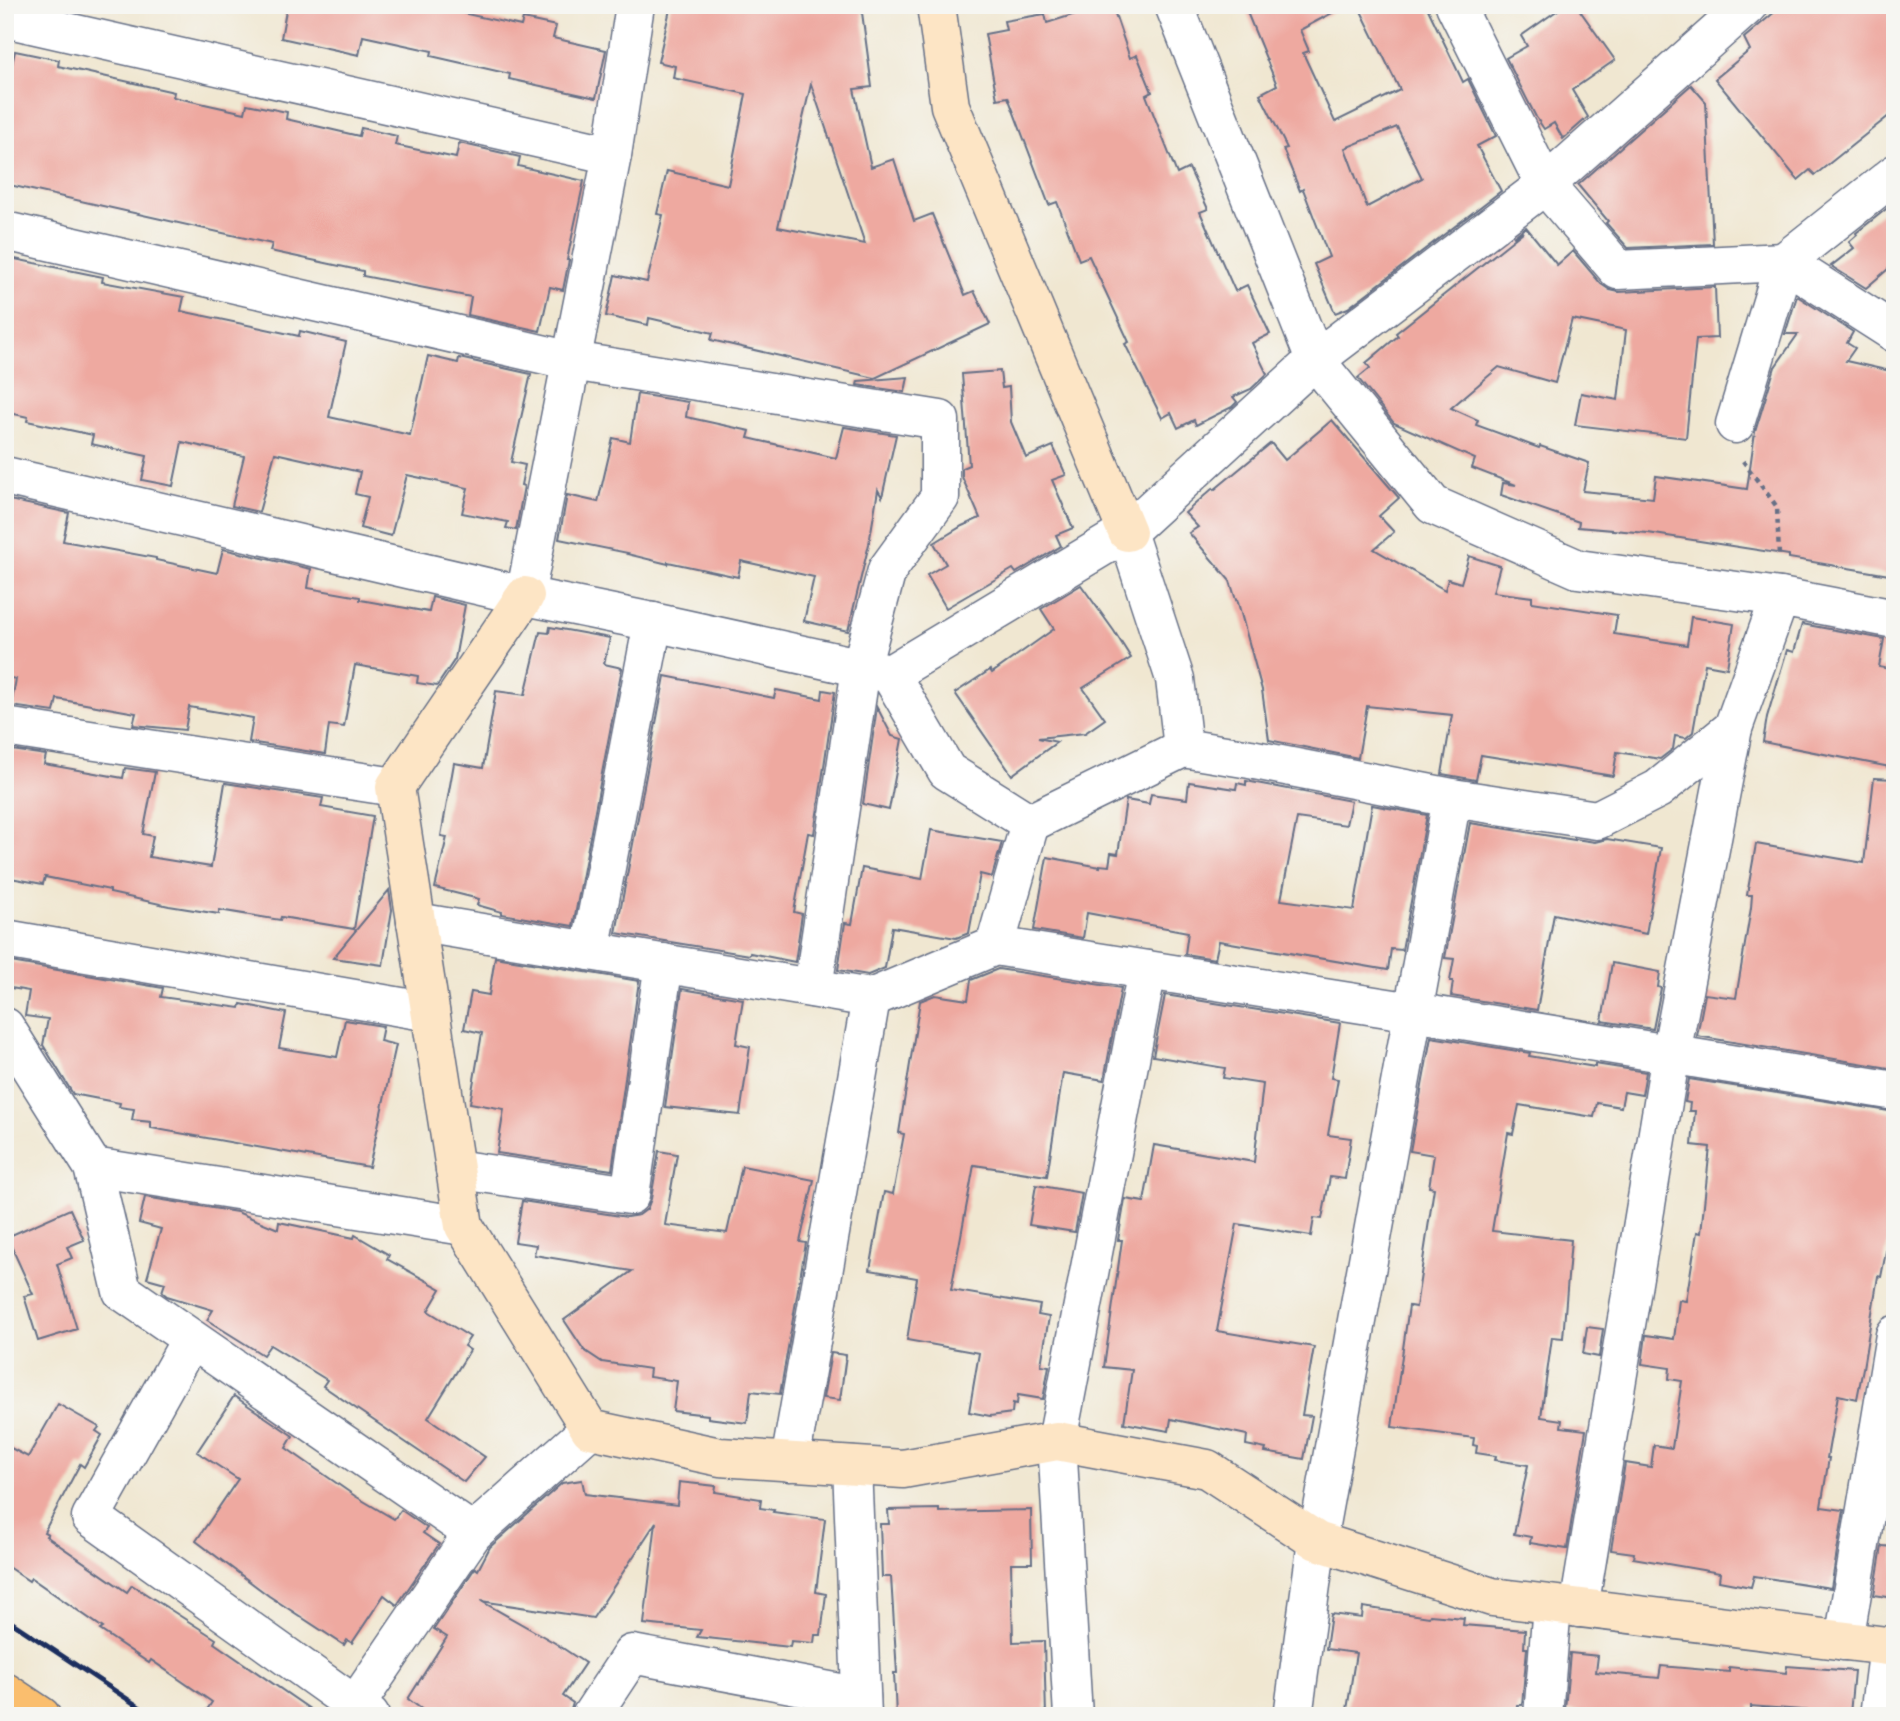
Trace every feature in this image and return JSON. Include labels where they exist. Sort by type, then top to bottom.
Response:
[{"type":"main road","points":[[5,1692],[41,1716]]},
{"type":"street","points":[[635,5],[612,155],[525,596],[395,787],[464,1226],[590,1429],[720,1457],[790,1462],[903,1469],[1057,1441],[1207,1469],[1317,1541],[1492,1597],[1891,1646],[1879,1716]]},
{"type":"street","points":[[936,5],[950,106],[1127,532],[1175,679],[1183,748]]},
{"type":"street","points":[[1174,5],[1315,360],[1433,505],[1578,569],[1780,597],[1895,618]]},
{"type":"street","points":[[1455,5],[1545,185],[1618,270],[1784,262],[1895,333]]},
{"type":"street","points":[[5,476],[525,596],[875,671],[1127,532],[1315,360],[1545,185],[1738,8]]},
{"type":"street","points":[[5,18],[612,155]]},
{"type":"street","points":[[1735,424],[1784,262],[1895,174]]},
{"type":"street","points":[[5,231],[572,361],[940,420],[940,498],[887,570],[875,671],[813,988]]},
{"type":"street","points":[[1543,1716],[1733,729],[1780,597]]},
{"type":"street","points":[[590,951],[653,622]]},
{"type":"street","points":[[875,671],[947,771],[1030,823]]},
{"type":"street","points":[[5,727],[395,787]]},
{"type":"street","points":[[995,946],[1030,823],[1183,748],[1452,798],[1597,820],[1658,789],[1733,729]]},
{"type":"street","points":[[1293,1716],[1317,1541],[1452,798]]},
{"type":"street","points":[[416,922],[872,998],[995,946],[1895,1091]]},
{"type":"street","points":[[5,939],[430,1012]]},
{"type":"street","points":[[455,1169],[630,1195],[664,963]]},
{"type":"street","points":[[1073,1716],[1057,1441],[1147,970]]},
{"type":"street","points":[[790,1462],[872,998]]},
{"type":"street","points":[[5,1027],[93,1167],[122,1291],[473,1533]]},
{"type":"street","points":[[93,1167],[464,1226]]},
{"type":"street","points":[[1844,1641],[1895,1335]]},
{"type":"street","points":[[191,1339],[91,1517],[357,1712],[473,1533],[590,1429]]},
{"type":"street","points":[[591,1716],[632,1654],[862,1706],[852,1466]]},
{"type":"path","points":[[1735,424],[1736,452],[1777,507],[1780,597]]},
{"type":"building","points":[[287,5],[426,5],[521,26],[523,19],[556,26],[553,38],[606,50],[596,98],[509,79],[510,74],[431,56],[432,51],[363,36],[359,55],[281,38]]},
{"type":"building","points":[[671,5],[861,5],[872,87],[854,89],[871,167],[894,159],[914,221],[932,214],[965,295],[974,291],[990,324],[875,378],[711,340],[713,333],[649,318],[648,325],[606,316],[615,275],[647,282],[663,215],[657,214],[667,171],[728,185],[746,94],[673,78],[675,66],[658,62]],"holes":[[[811,84],[865,244],[778,227]]]},
{"type":"building","points":[[1104,5],[1112,5],[1130,58],[1137,55],[1152,92],[1146,95],[1177,174],[1189,168],[1208,209],[1200,212],[1235,291],[1247,285],[1270,334],[1252,343],[1267,374],[1251,389],[1233,397],[1237,402],[1232,407],[1196,425],[1194,420],[1178,428],[1171,413],[1162,418],[1125,344],[1129,342],[1089,256],[1079,260],[1057,202],[1049,205],[1008,97],[997,99],[985,34],[1006,30],[1004,21],[1045,14],[1047,23]]},
{"type":"building","points":[[1244,5],[1347,5],[1300,30],[1309,51],[1303,53],[1335,122],[1400,90],[1358,5],[1426,5],[1463,82],[1468,79],[1496,136],[1477,146],[1501,191],[1348,308],[1335,313],[1314,264],[1329,257],[1303,189],[1300,191],[1283,149],[1287,148],[1260,94],[1277,85]],"holes":[[[1397,127],[1422,178],[1367,207],[1345,148]]]},
{"type":"building","points":[[1565,5],[1576,5],[1615,60],[1572,90],[1588,117],[1563,139],[1554,123],[1544,129],[1506,58],[1527,46],[1521,36]]},
{"type":"building","points":[[1783,5],[1895,5],[1895,111],[1815,175],[1810,170],[1798,180],[1715,79],[1750,50],[1744,38]]},
{"type":"building","points":[[15,51],[59,60],[58,66],[174,92],[173,97],[245,113],[247,104],[287,112],[286,119],[359,136],[361,128],[397,136],[395,145],[456,158],[459,143],[520,157],[518,166],[584,181],[563,290],[550,287],[540,331],[468,315],[471,297],[363,276],[363,271],[270,251],[272,244],[5,184],[5,96]]},
{"type":"building","points":[[1691,85],[1706,102],[1713,244],[1628,248],[1578,185]]},
{"type":"building","points":[[1895,202],[1895,263],[1866,288],[1831,266],[1854,248],[1849,242],[1856,233]]},
{"type":"building","points":[[1526,227],[1557,265],[1573,251],[1601,284],[1610,290],[1619,292],[1715,287],[1717,338],[1696,339],[1686,438],[1575,425],[1581,393],[1618,400],[1626,330],[1572,319],[1555,383],[1499,367],[1451,408],[1478,420],[1476,425],[1589,463],[1583,491],[1653,498],[1656,476],[1747,489],[1755,432],[1775,367],[1798,334],[1785,334],[1797,296],[1853,332],[1847,343],[1855,348],[1846,361],[1895,372],[1895,576],[1789,558],[1789,555],[1648,533],[1578,527],[1579,522],[1501,495],[1503,483],[1516,485],[1472,468],[1475,459],[1394,423],[1358,378],[1370,368],[1366,363],[1398,336],[1396,333]]},
{"type":"building","points":[[5,257],[103,277],[102,282],[184,297],[181,311],[299,336],[300,331],[346,342],[329,417],[410,435],[428,356],[458,363],[459,358],[531,374],[511,462],[525,465],[516,530],[506,528],[508,522],[462,513],[468,488],[407,475],[391,536],[360,528],[368,497],[355,494],[360,472],[275,453],[259,512],[232,506],[244,456],[182,442],[173,486],[142,480],[147,456],[91,444],[93,435],[27,421],[28,417],[5,412]]},
{"type":"building","points":[[1000,371],[1002,388],[1009,387],[1011,422],[1026,458],[1053,446],[1066,475],[1052,480],[1073,528],[1056,535],[1061,546],[1016,573],[1013,569],[946,608],[927,575],[946,564],[934,543],[980,518],[962,477],[962,468],[969,465],[962,374]]},
{"type":"building","points":[[908,377],[905,392],[857,385],[858,381]]},
{"type":"building","points":[[637,394],[688,402],[686,417],[750,431],[748,438],[836,458],[844,427],[896,435],[882,497],[878,490],[869,544],[848,631],[804,621],[814,577],[741,561],[738,577],[559,539],[567,495],[598,502],[613,438],[630,442]]},
{"type":"building","points":[[1332,420],[1399,498],[1379,516],[1394,532],[1374,549],[1445,590],[1448,579],[1461,583],[1469,556],[1500,566],[1493,592],[1532,597],[1532,602],[1617,615],[1614,634],[1687,645],[1691,617],[1734,624],[1727,668],[1705,664],[1693,732],[1686,738],[1675,736],[1673,749],[1660,759],[1617,752],[1613,776],[1481,755],[1476,780],[1442,774],[1452,715],[1367,706],[1358,758],[1269,740],[1262,690],[1237,599],[1230,581],[1189,533],[1198,527],[1185,513],[1271,443],[1285,460]]},
{"type":"building","points":[[5,499],[69,513],[63,541],[156,558],[217,573],[223,549],[311,569],[308,588],[429,612],[432,597],[465,605],[455,659],[437,686],[417,683],[418,676],[355,665],[344,727],[329,725],[325,754],[249,742],[253,718],[189,707],[185,730],[133,725],[136,713],[57,699],[54,712],[11,706],[16,679],[5,677]]},
{"type":"building","points":[[1081,585],[1131,658],[1083,688],[1105,719],[1085,733],[1038,738],[1057,742],[1012,775],[955,693],[990,670],[992,673],[1054,629],[1041,609]]},
{"type":"building","points":[[1802,624],[1884,639],[1879,667],[1895,670],[1895,768],[1763,742],[1767,717],[1787,650],[1794,652]]},
{"type":"building","points":[[550,627],[610,638],[604,664],[622,668],[573,926],[502,914],[477,905],[479,899],[435,888],[447,837],[441,836],[454,763],[483,768],[496,691],[525,695],[540,632],[549,633]]},
{"type":"building","points":[[665,676],[774,698],[776,690],[822,699],[823,690],[835,692],[814,834],[808,833],[794,912],[802,914],[795,962],[616,933]]},
{"type":"building","points":[[877,707],[892,736],[902,739],[889,810],[863,804]]},
{"type":"building","points":[[5,749],[46,755],[44,764],[123,778],[125,768],[155,772],[143,834],[153,836],[149,857],[211,867],[225,783],[323,798],[321,807],[373,816],[354,929],[281,917],[280,920],[219,910],[219,914],[169,906],[110,893],[110,890],[45,877],[43,884],[5,877]]},
{"type":"building","points":[[1874,778],[1895,779],[1895,1069],[1697,1036],[1705,994],[1736,998],[1751,908],[1752,895],[1747,895],[1756,844],[1864,863]]},
{"type":"building","points":[[1246,781],[1351,801],[1346,825],[1297,818],[1281,900],[1354,910],[1372,805],[1427,815],[1402,950],[1391,949],[1388,970],[1219,941],[1215,959],[1185,954],[1188,932],[1087,913],[1083,938],[1034,930],[1047,857],[1100,867],[1109,866],[1111,853],[1118,854],[1126,800],[1149,804],[1151,794],[1187,799],[1189,782],[1236,789],[1237,783],[1246,785]]},
{"type":"building","points":[[1470,823],[1575,840],[1595,842],[1607,839],[1661,848],[1646,934],[1554,914],[1537,1010],[1451,996],[1453,981],[1450,981],[1454,959],[1445,958]]},
{"type":"building","points":[[931,830],[1002,842],[992,877],[980,874],[969,933],[956,938],[892,927],[885,968],[868,975],[838,970],[845,923],[852,924],[862,868],[922,879]]},
{"type":"building","points":[[389,890],[392,910],[383,965],[333,958]]},
{"type":"building","points":[[495,957],[639,981],[612,1170],[497,1153],[504,1109],[470,1103],[482,1033],[464,1029],[471,992],[489,995]]},
{"type":"building","points":[[5,961],[163,988],[161,997],[240,1008],[241,1004],[286,1013],[279,1048],[337,1057],[345,1020],[383,1026],[380,1041],[396,1045],[369,1167],[151,1128],[151,1122],[132,1120],[134,1109],[119,1107],[120,1103],[73,1094],[43,1045],[48,1019],[25,1016],[29,991],[11,988],[5,978]]},
{"type":"building","points":[[1612,963],[1660,972],[1658,987],[1661,988],[1653,1029],[1602,1021]]},
{"type":"building","points":[[998,969],[1121,988],[1104,1080],[1063,1073],[1047,1176],[974,1165],[951,1290],[1040,1305],[1038,1315],[1049,1317],[1041,1365],[1049,1366],[1043,1399],[1018,1395],[1017,1404],[1013,1403],[1012,1413],[990,1416],[969,1412],[979,1353],[907,1340],[917,1278],[870,1270],[884,1192],[893,1194],[904,1134],[899,1133],[920,1001],[935,995],[968,1000],[971,980]]},
{"type":"building","points":[[682,989],[743,999],[736,1044],[750,1047],[740,1115],[665,1107]]},
{"type":"building","points":[[1165,995],[1340,1023],[1331,1078],[1338,1079],[1328,1135],[1351,1138],[1345,1179],[1330,1177],[1322,1219],[1314,1218],[1311,1236],[1237,1224],[1217,1331],[1314,1347],[1302,1415],[1312,1416],[1304,1459],[1265,1452],[1266,1449],[1246,1445],[1247,1435],[1171,1419],[1169,1431],[1124,1423],[1132,1370],[1104,1367],[1122,1240],[1118,1240],[1125,1199],[1144,1202],[1154,1145],[1254,1162],[1263,1084],[1223,1078],[1225,1068],[1153,1056]]},
{"type":"building","points":[[1431,1037],[1595,1067],[1595,1064],[1646,1072],[1642,1095],[1624,1092],[1621,1107],[1597,1103],[1594,1117],[1519,1105],[1513,1134],[1508,1133],[1492,1231],[1571,1240],[1563,1338],[1552,1337],[1541,1417],[1562,1420],[1561,1427],[1586,1430],[1567,1549],[1530,1543],[1531,1537],[1514,1534],[1528,1465],[1495,1460],[1496,1456],[1476,1453],[1474,1438],[1392,1427],[1409,1306],[1416,1307],[1434,1188],[1429,1187],[1434,1155],[1410,1151]]},
{"type":"building","points":[[1689,1079],[1895,1112],[1895,1207],[1881,1277],[1878,1276],[1857,1399],[1838,1395],[1827,1458],[1821,1507],[1844,1510],[1831,1588],[1754,1576],[1751,1587],[1719,1581],[1720,1573],[1633,1558],[1634,1553],[1611,1550],[1625,1463],[1651,1467],[1654,1445],[1672,1448],[1682,1381],[1669,1379],[1670,1368],[1642,1364],[1646,1335],[1674,1339],[1679,1300],[1686,1301],[1697,1232],[1701,1233],[1710,1147],[1692,1145],[1695,1111],[1689,1111],[1690,1103],[1685,1102]]},
{"type":"building","points":[[659,1151],[677,1154],[665,1225],[727,1233],[742,1166],[814,1180],[800,1242],[806,1243],[780,1394],[751,1391],[747,1423],[673,1411],[677,1381],[649,1377],[650,1369],[602,1362],[584,1350],[564,1320],[632,1271],[534,1255],[536,1245],[515,1242],[522,1201],[627,1217],[639,1215],[647,1209],[651,1199]]},
{"type":"building","points":[[1036,1185],[1082,1193],[1075,1232],[1029,1225]]},
{"type":"building","points":[[145,1197],[237,1212],[278,1229],[279,1222],[354,1238],[355,1235],[389,1255],[387,1259],[441,1289],[428,1311],[470,1337],[464,1346],[470,1350],[428,1418],[485,1457],[464,1482],[323,1386],[327,1380],[270,1345],[263,1355],[207,1320],[213,1310],[167,1296],[162,1292],[165,1283],[147,1278],[161,1229],[139,1223]]},
{"type":"building","points":[[70,1209],[84,1240],[67,1247],[72,1258],[57,1264],[77,1329],[38,1341],[24,1296],[33,1294],[7,1237]]},
{"type":"building","points":[[1587,1327],[1603,1329],[1599,1357],[1583,1354]]},
{"type":"building","points":[[831,1353],[846,1355],[840,1400],[823,1398]]},
{"type":"building","points":[[234,1396],[293,1436],[286,1448],[355,1496],[394,1519],[401,1510],[427,1528],[423,1533],[439,1544],[397,1605],[384,1595],[352,1643],[347,1640],[344,1645],[269,1596],[196,1541],[238,1479],[197,1452]]},
{"type":"building","points":[[58,1404],[99,1427],[96,1431],[102,1435],[84,1467],[80,1464],[44,1532],[48,1534],[46,1536],[127,1592],[132,1585],[216,1639],[214,1643],[320,1716],[203,1716],[212,1702],[151,1660],[149,1663],[100,1630],[103,1628],[31,1578],[29,1581],[5,1565],[5,1445],[28,1457]]},
{"type":"building","points":[[582,1480],[585,1494],[677,1505],[679,1482],[716,1486],[715,1492],[761,1499],[760,1508],[774,1510],[773,1512],[825,1519],[816,1592],[826,1594],[821,1635],[815,1635],[814,1643],[791,1641],[790,1647],[697,1637],[701,1630],[644,1624],[656,1522],[593,1618],[481,1601],[585,1663],[563,1696],[573,1703],[569,1716],[431,1716],[408,1699],[447,1637],[434,1629],[475,1568],[478,1570],[490,1547],[562,1483]]},
{"type":"building","points":[[939,1509],[939,1512],[1031,1510],[1032,1563],[1011,1563],[1013,1642],[1044,1641],[1046,1716],[896,1716],[894,1673],[897,1673],[891,1577],[882,1577],[880,1524],[889,1524],[888,1510]]},
{"type":"building","points":[[1882,1546],[1895,1547],[1895,1598],[1874,1595]]},
{"type":"building","points":[[1363,1607],[1429,1617],[1464,1618],[1463,1625],[1525,1630],[1524,1648],[1527,1648],[1522,1705],[1517,1705],[1516,1716],[1346,1716],[1356,1653],[1326,1649],[1331,1614],[1362,1618]]},
{"type":"building","points":[[1570,1653],[1598,1656],[1596,1672],[1659,1678],[1661,1666],[1729,1672],[1729,1667],[1786,1673],[1787,1666],[1854,1671],[1850,1714],[1751,1706],[1751,1716],[1606,1716],[1565,1710]]},
{"type":"railway","points":[[5,1618],[153,1716]]}]
